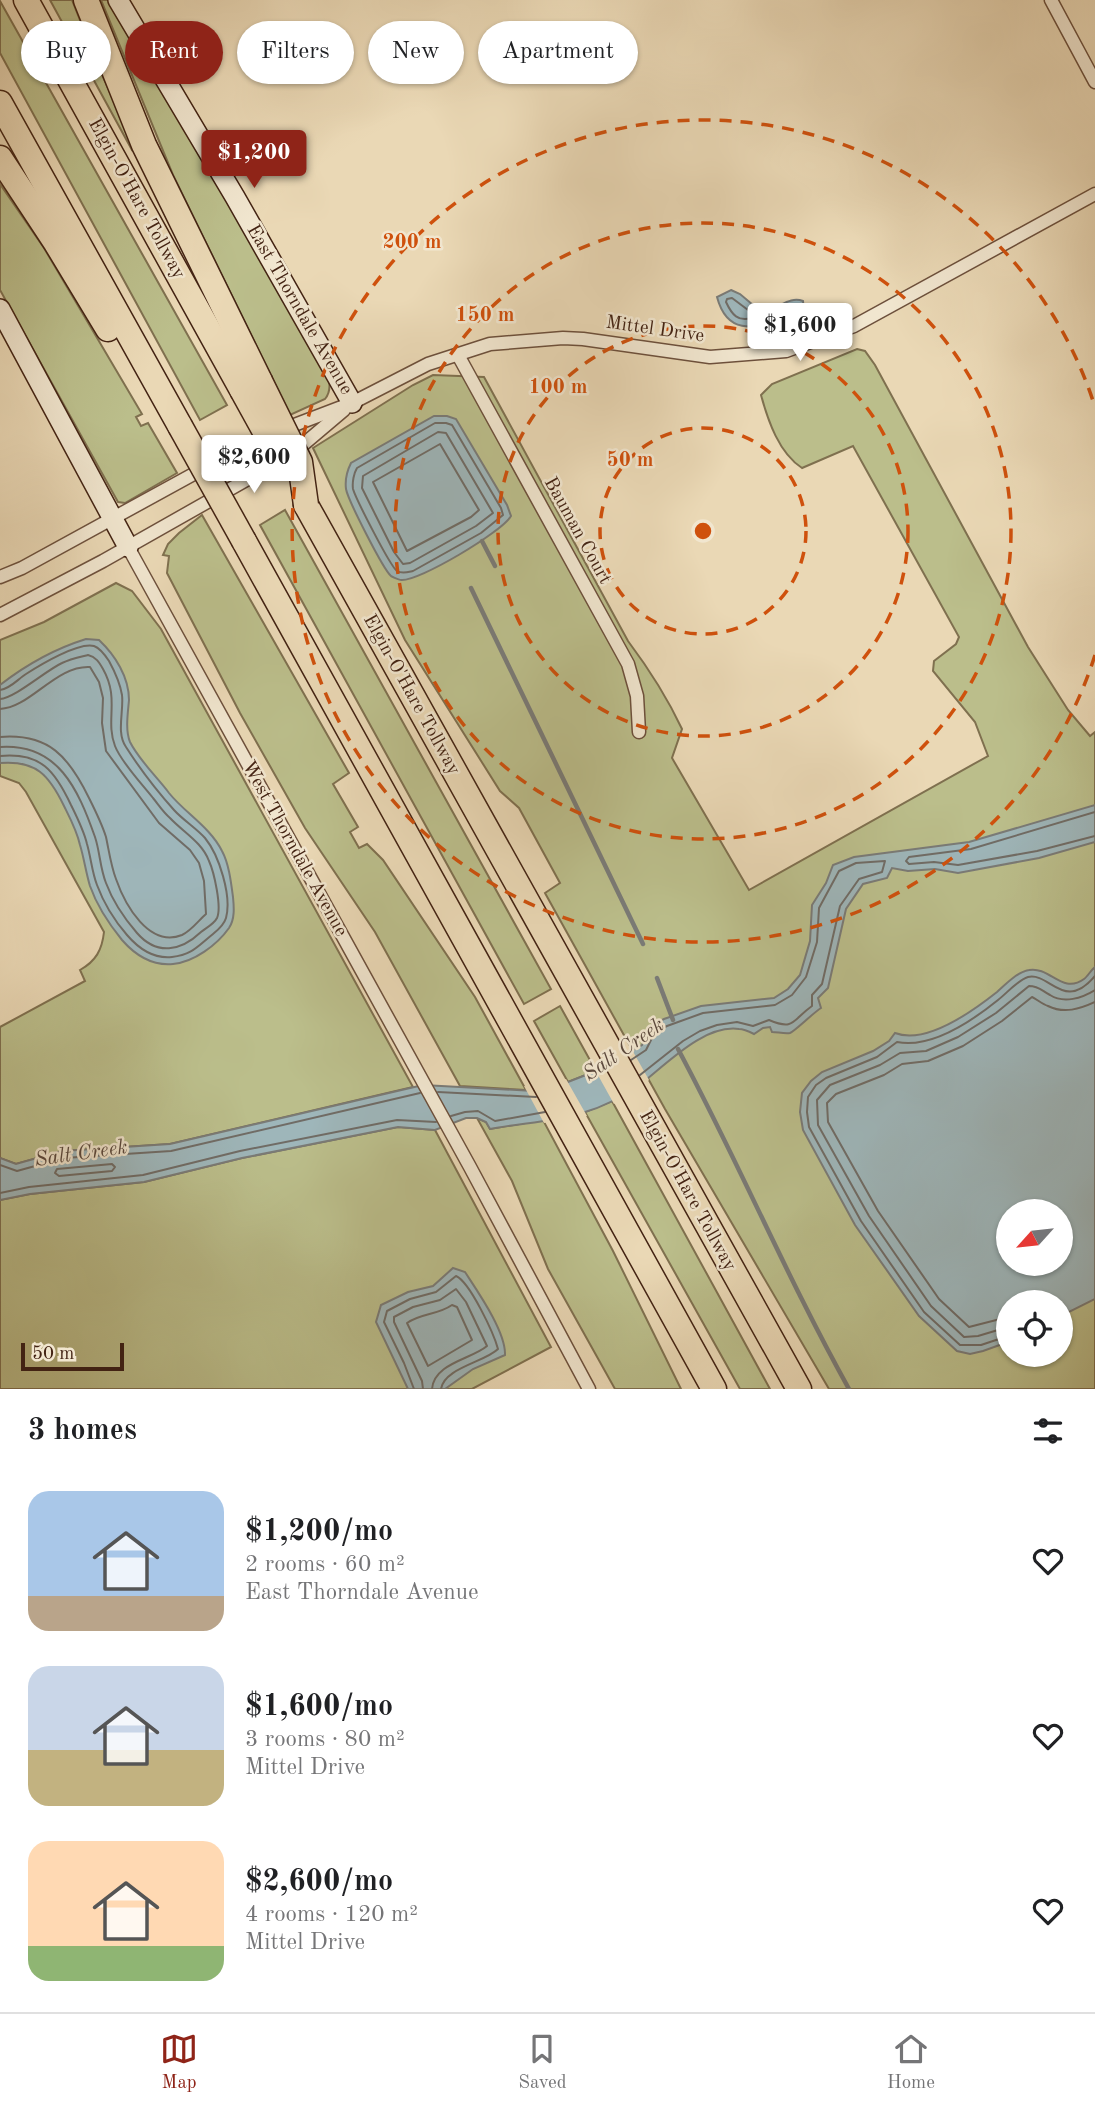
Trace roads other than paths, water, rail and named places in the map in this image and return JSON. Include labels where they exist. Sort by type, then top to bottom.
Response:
[{"type":"highway","name":"Elgin-O'Hare Tollway","points":[[26,0],[251,386],[306,505],[646,1119],[799,1389]]},
{"type":"highway","points":[[86,0],[145,145],[251,386]]},
{"type":"highway","points":[[0,103],[713,1389]]},
{"type":"highway","points":[[0,158],[57,243],[130,367],[167,403]]},
{"type":"highway","points":[[667,1305],[703,1389]]},
{"type":"main road","name":"East Thorndale Avenue","points":[[118,0],[235,197],[352,403]]},
{"type":"main road","name":"West Thorndale Avenue","points":[[0,309],[128,547]]},
{"type":"street","points":[[1051,0],[1095,82]]},
{"type":"street","name":"Mittel Drive","points":[[0,577],[22,568],[232,453],[352,403],[428,364],[490,344],[563,338],[710,357],[786,351],[854,326],[1095,194]]},
{"type":"street","name":"Bauman Court","points":[[458,355],[628,664],[637,696],[639,732]]},
{"type":"street","name":"Mittel Drive","points":[[0,615],[128,547],[292,454],[352,403]]},
{"type":"street","name":"West Thorndale Avenue","points":[[128,547],[470,1167],[589,1389]]},
{"type":"water","points":[[731,290],[759,310],[797,300],[803,301],[804,312],[797,317],[760,326],[739,325],[722,311],[717,297]]},
{"type":"water","points":[[434,416],[456,419],[511,516],[492,533],[459,555],[424,573],[400,580],[387,571],[366,534],[348,496],[347,476],[351,463]]},
{"type":"water","points":[[86,639],[99,640],[116,660],[124,675],[129,700],[128,732],[134,749],[175,800],[217,842],[226,862],[234,913],[231,924],[212,946],[181,963],[151,962],[133,951],[122,940],[93,893],[77,835],[53,786],[32,767],[0,763],[0,685],[41,658]]},
{"type":"water","name":"Salt Creek","points":[[1095,805],[1095,842],[1039,858],[958,873],[935,869],[908,871],[892,868],[887,878],[863,884],[846,909],[828,988],[818,998],[821,1008],[790,1033],[772,1032],[770,1027],[754,1034],[739,1029],[712,1033],[685,1048],[632,1090],[592,1110],[562,1118],[490,1129],[486,1122],[477,1118],[466,1118],[435,1130],[398,1127],[242,1158],[144,1182],[30,1194],[0,1200],[0,1158],[16,1164],[62,1151],[170,1144],[423,1085],[534,1091],[568,1082],[596,1071],[642,1045],[649,1027],[664,1019],[701,1006],[774,998],[788,989],[800,975],[810,941],[812,905],[826,883],[833,865],[854,857],[969,842]]},
{"type":"water","points":[[1095,967],[1095,1299],[1073,1310],[1073,1290],[996,1290],[996,1346],[970,1354],[957,1351],[919,1316],[855,1225],[803,1130],[800,1112],[802,1093],[822,1072],[873,1051],[889,1041],[895,1033],[921,1034],[949,1024],[975,1008],[1020,973],[1036,970],[1069,984],[1084,979]]},
{"type":"water","points":[[453,1268],[465,1272],[484,1301],[501,1335],[505,1355],[473,1369],[445,1389],[408,1389],[376,1322],[381,1305],[408,1292],[433,1286]]},
{"type":"waterway","points":[[482,541],[495,566]]},
{"type":"waterway","points":[[471,588],[643,944]]},
{"type":"waterway","name":"Salt Creek","points":[[657,978],[673,1020]]},
{"type":"waterway","points":[[678,1049],[849,1389]]}]
